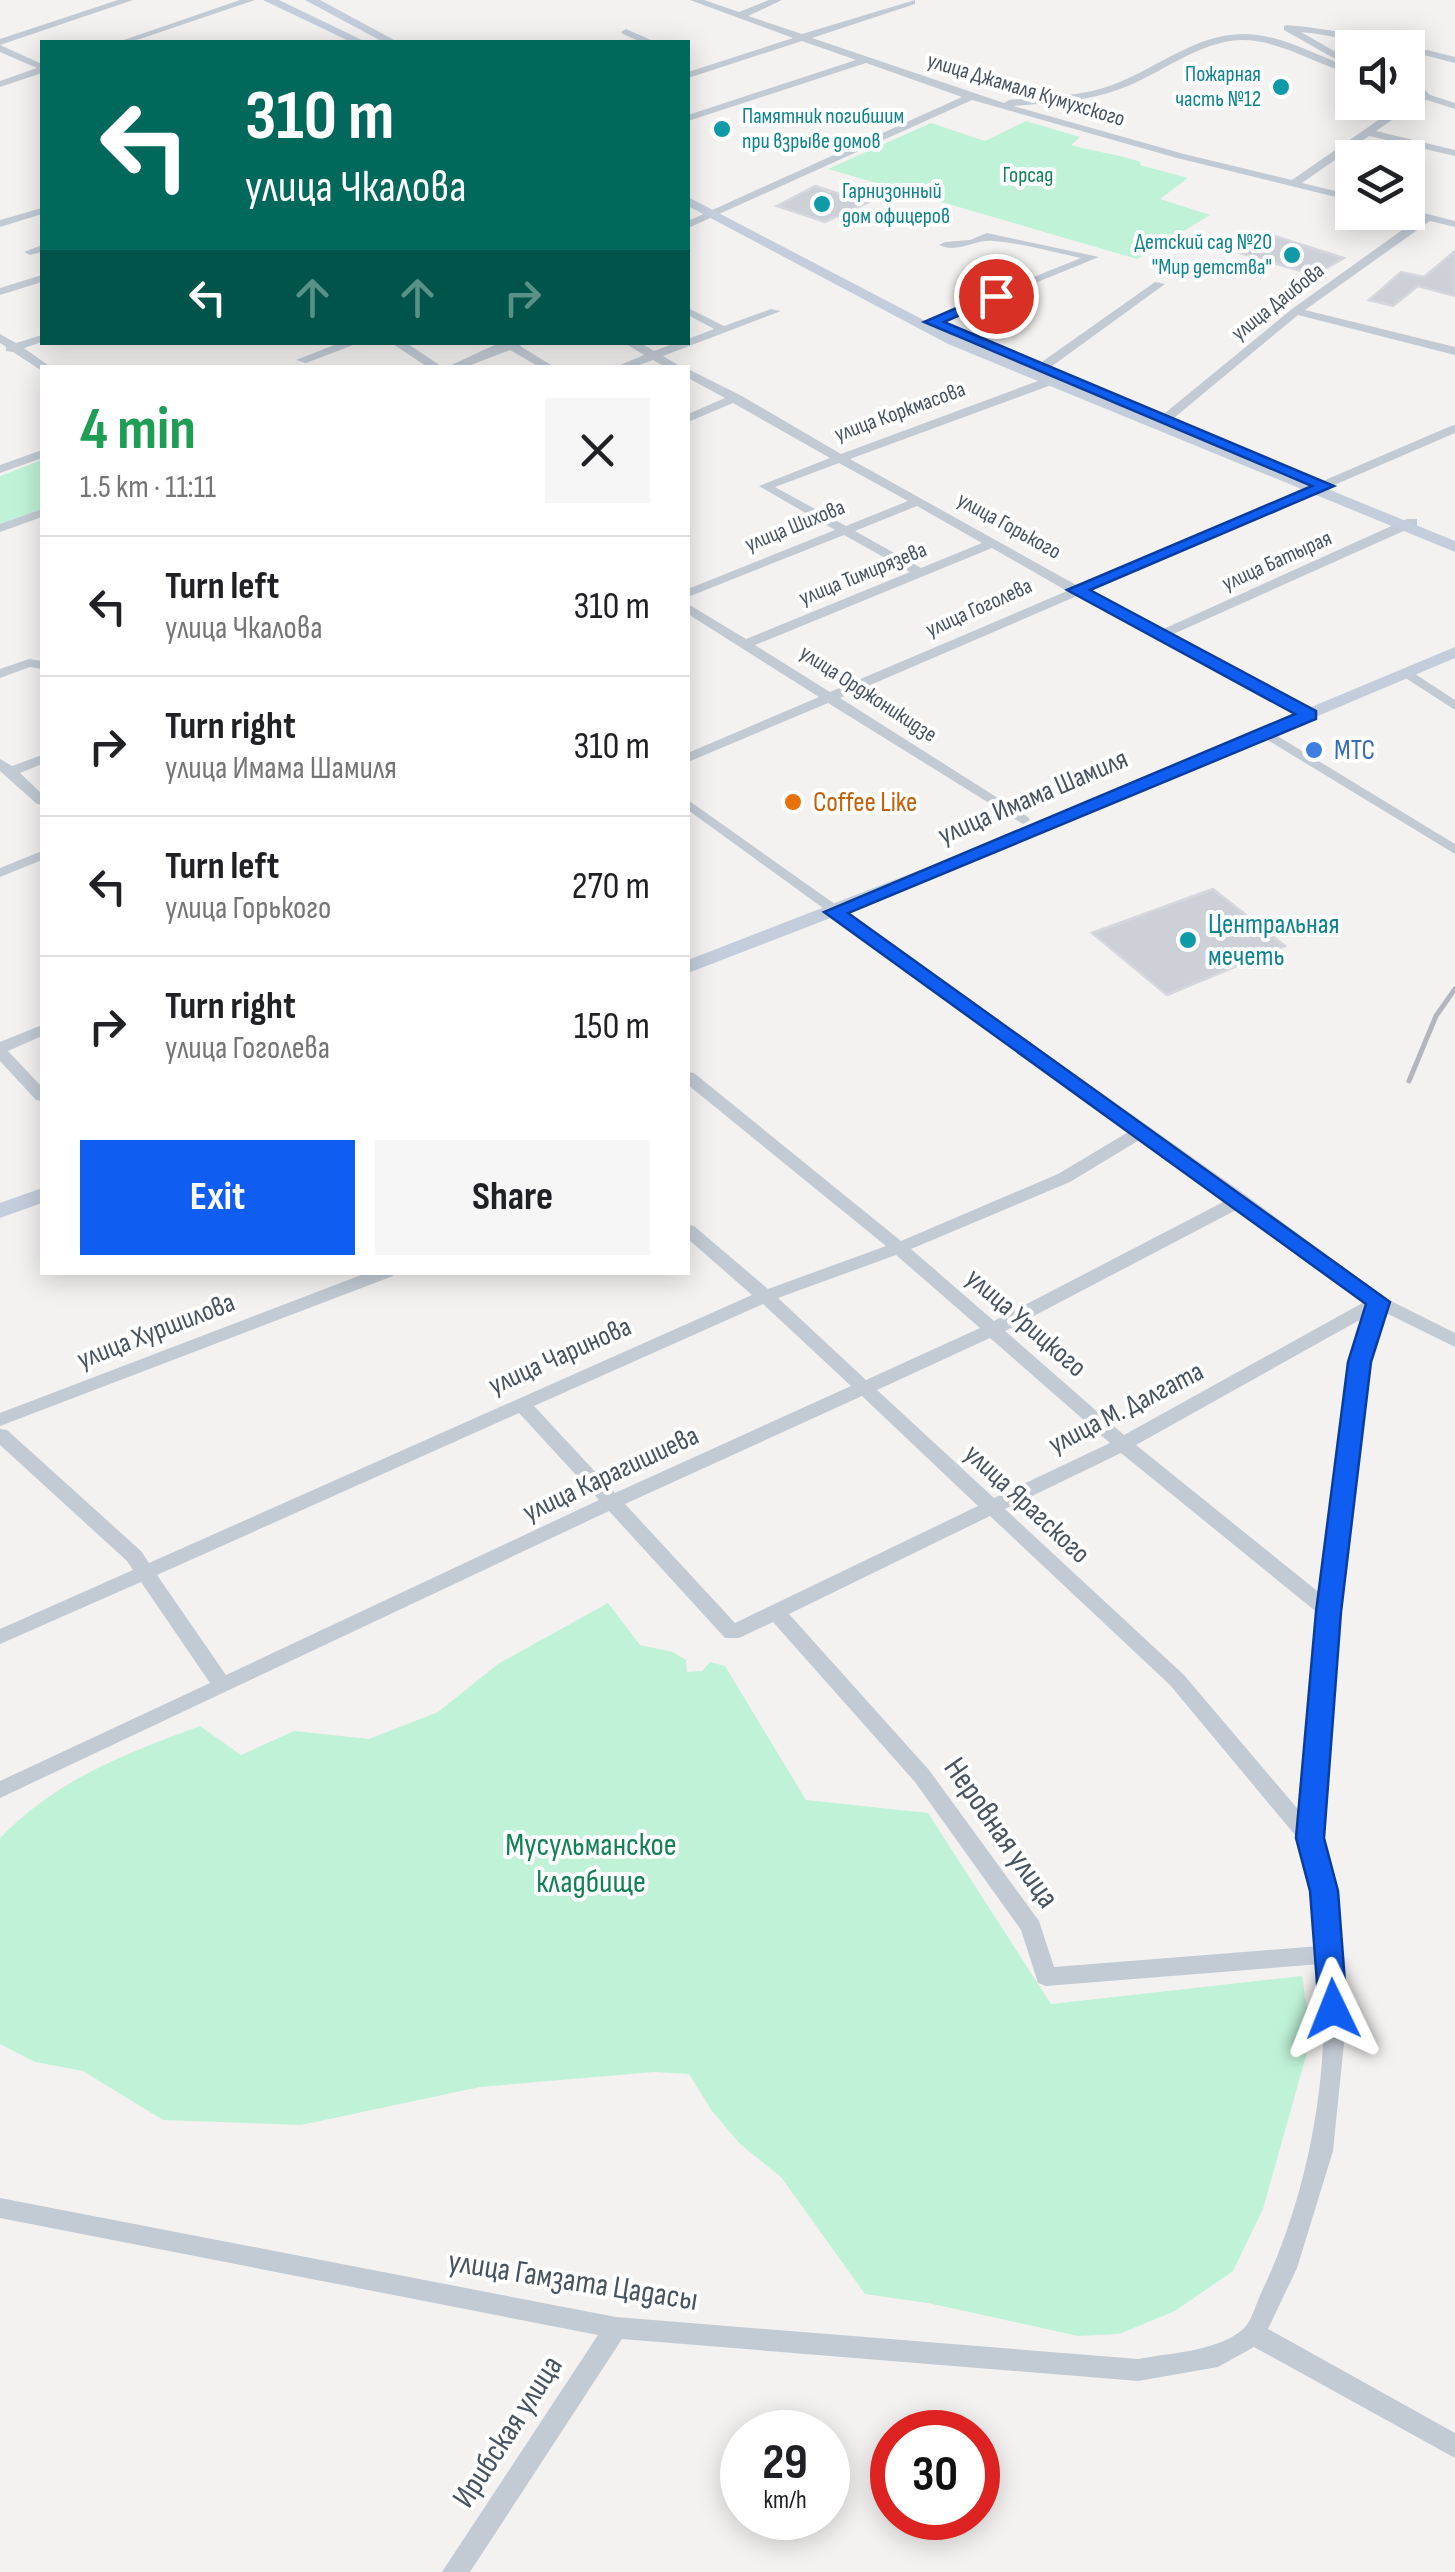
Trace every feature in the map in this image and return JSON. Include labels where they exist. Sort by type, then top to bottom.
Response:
[{"type":"main road","points":[[270,0],[356,40]]},
{"type":"main road","points":[[311,0],[388,40]]},
{"type":"main road","points":[[690,199],[927,323],[1041,375],[1322,488],[1455,547]]},
{"type":"main road","points":[[1407,524],[1455,539]]},
{"type":"main road","name":"улица Имама Шамиля","points":[[690,951],[828,907],[1266,733],[1455,641]]},
{"type":"main road","name":"улица Имама Шамиля","points":[[690,966],[1022,820],[1409,674],[1455,652]]},
{"type":"main road","points":[[0,1211],[40,1196]]},
{"type":"main road","points":[[0,1222],[40,1207]]},
{"type":"street","points":[[0,45],[128,0]]},
{"type":"street","points":[[130,40],[250,0]]},
{"type":"street","name":"улица Джамаля Кумухского","points":[[695,0],[971,98],[1335,194]]},
{"type":"street","points":[[739,16],[777,0]]},
{"type":"street","points":[[690,74],[912,2]]},
{"type":"street","points":[[1335,32],[1287,28],[1335,58]]},
{"type":"street","points":[[626,32],[644,40]]},
{"type":"street","points":[[993,104],[1070,98],[1110,90],[1209,44],[1237,38],[1335,63]]},
{"type":"street","points":[[0,45],[40,67]]},
{"type":"street","points":[[1425,53],[1455,60]]},
{"type":"street","points":[[690,60],[705,66]]},
{"type":"street","points":[[690,117],[863,60]]},
{"type":"street","points":[[0,84],[40,69]]},
{"type":"street","points":[[690,223],[971,98]]},
{"type":"street","points":[[1293,184],[1404,107],[1426,98],[1455,106]]},
{"type":"street","points":[[1367,132],[1455,153]]},
{"type":"street","points":[[0,224],[40,211]]},
{"type":"street","points":[[1425,216],[1455,224]]},
{"type":"street","name":"улица Даибова","points":[[1161,422],[1296,311],[1428,217]]},
{"type":"street","points":[[927,323],[1092,257],[987,236],[955,246],[945,245]]},
{"type":"street","points":[[0,292],[40,279]]},
{"type":"street","name":"улица Коркмасова","points":[[844,530],[765,486],[1041,375],[1160,284]]},
{"type":"street","points":[[690,342],[775,311]]},
{"type":"street","points":[[1296,311],[1455,351]]},
{"type":"street","points":[[690,312],[724,330]]},
{"type":"street","points":[[0,338],[42,365]]},
{"type":"street","points":[[0,352],[40,339]]},
{"type":"street","points":[[302,360],[346,345]]},
{"type":"street","points":[[401,345],[433,365]]},
{"type":"street","points":[[458,365],[507,345]]},
{"type":"street","points":[[515,345],[545,365]]},
{"type":"street","points":[[634,345],[670,365]]},
{"type":"street","points":[[626,365],[681,345]]},
{"type":"street","name":"улица Горького","points":[[690,374],[1158,636],[1303,712]]},
{"type":"street","points":[[690,417],[736,398]]},
{"type":"street","name":"улица Гоголева","points":[[690,757],[1455,428]]},
{"type":"street","points":[[0,469],[40,455]]},
{"type":"street","name":"улица Шихова","points":[[690,592],[919,501]]},
{"type":"street","points":[[0,528],[40,514]]},
{"type":"street","name":"улица Батырая","points":[[1158,636],[1407,524]]},
{"type":"street","points":[[844,530],[919,572]]},
{"type":"street","name":"улица Тимирязева","points":[[748,643],[993,543]]},
{"type":"street","name":"улица Орджоникидзе","points":[[690,609],[1022,820]]},
{"type":"street","points":[[0,674],[29,663],[40,664]]},
{"type":"street","points":[[1409,674],[1455,706]]},
{"type":"street","points":[[1266,733],[1455,850]]},
{"type":"street","points":[[5,767],[40,760]]},
{"type":"street","points":[[5,767],[40,800]]},
{"type":"street","points":[[690,805],[1378,1302],[1455,1341]]},
{"type":"street","points":[[0,873],[40,856]]},
{"type":"street","points":[[40,1031],[0,1050],[40,1094]]},
{"type":"street","name":"улица Урицкого","points":[[690,1080],[899,1248],[1123,1444],[1328,1612]]},
{"type":"street","name":"улица Чаринова","points":[[0,1637],[765,1296],[899,1248],[1064,1178],[1142,1131]]},
{"type":"street","name":"улица Карагишиева","points":[[0,1789],[612,1502],[992,1330],[1241,1200]]},
{"type":"street","name":"улица Ярагского","points":[[690,1232],[765,1296],[1177,1680],[1310,1838]]},
{"type":"street","name":"улица Хуршилова","points":[[0,1420],[379,1275]]},
{"type":"street","points":[[1378,1302],[1359,1362],[1328,1612],[1310,1838],[1324,1891],[1330,1954],[1333,2043],[1322,2151],[1285,2268],[1254,2334],[1455,2446]]},
{"type":"street","name":"улица М. Далгата","points":[[612,1502],[732,1633],[1123,1444],[1378,1302]]},
{"type":"street","points":[[521,1403],[612,1502]]},
{"type":"street","points":[[0,1435],[134,1556],[222,1685]]},
{"type":"street","name":"Неровная улица","points":[[778,1612],[922,1776],[1031,1927],[1046,1977],[1330,1954]]},
{"type":"street","name":"улица Гамзата Цадасы","points":[[0,2208],[616,2328],[1138,2370],[1218,2356],[1254,2334]]},
{"type":"street","name":"Ирибская улица","points":[[455,2572],[616,2328]]},
{"type":"green space","name":"Горсад","points":[[1026,121],[1080,137],[1071,145],[1132,159],[1140,165],[1188,178],[1160,199],[1210,215],[1137,259],[828,169],[931,123],[985,141]]},
{"type":"green space","points":[[40,461],[40,510],[0,524],[0,476]]},
{"type":"green space","name":"Мусульманское кладбище","points":[[608,1603],[640,1645],[673,1652],[686,1660],[687,1672],[702,1671],[710,1662],[725,1666],[806,1800],[928,1813],[1051,2004],[1302,1976],[1307,2008],[1306,2056],[1263,2209],[1233,2271],[1175,2311],[1119,2334],[1078,2336],[928,2303],[865,2294],[781,2177],[740,2144],[712,2111],[689,2074],[654,2072],[480,2087],[301,2125],[163,2120],[83,2071],[35,2062],[0,2044],[0,1838],[45,1799],[118,1758],[200,1726],[241,1755],[294,1731],[369,1739],[438,1712],[498,1664]]},
{"type":"building","name":"Гарнизонный дом офицеров","points":[[815,186],[867,203],[825,222],[777,206]]},
{"type":"building","name":"Детский сад №20 \"Мир детства\"","points":[[1271,235],[1344,258],[1314,275],[1240,253]]},
{"type":"building","points":[[1455,251],[1455,296],[1418,286],[1393,306],[1369,300],[1401,272],[1424,277]]},
{"type":"building","name":"Центральная мечеть","points":[[1213,889],[1285,946],[1167,995],[1092,933]]},
{"type":"railway","points":[[1409,1081],[1436,1016],[1455,989]]},
{"type":"place","name":"Пожарная часть №12","points":[[1281,87]]},
{"type":"place","name":"Памятник погибшим при взрыве домов","points":[[722,129]]},
{"type":"place","name":"Гарнизонный дом офицеров","points":[[822,204]]},
{"type":"place","name":"Детский сад №20 \"Мир детства\"","points":[[1292,255]]},
{"type":"place","name":"МТС","points":[[1314,750]]},
{"type":"place","name":"Coffee Like","points":[[793,802]]},
{"type":"place","name":"Центральная мечеть","points":[[1188,940]]},
{"type":"route","points":[[996,296],[931,322],[1326,486],[1076,590],[1310,715],[834,912],[1234,1195],[1378,1302],[1359,1362],[1328,1612],[1310,1838],[1324,1891],[1333,2009]]}]
